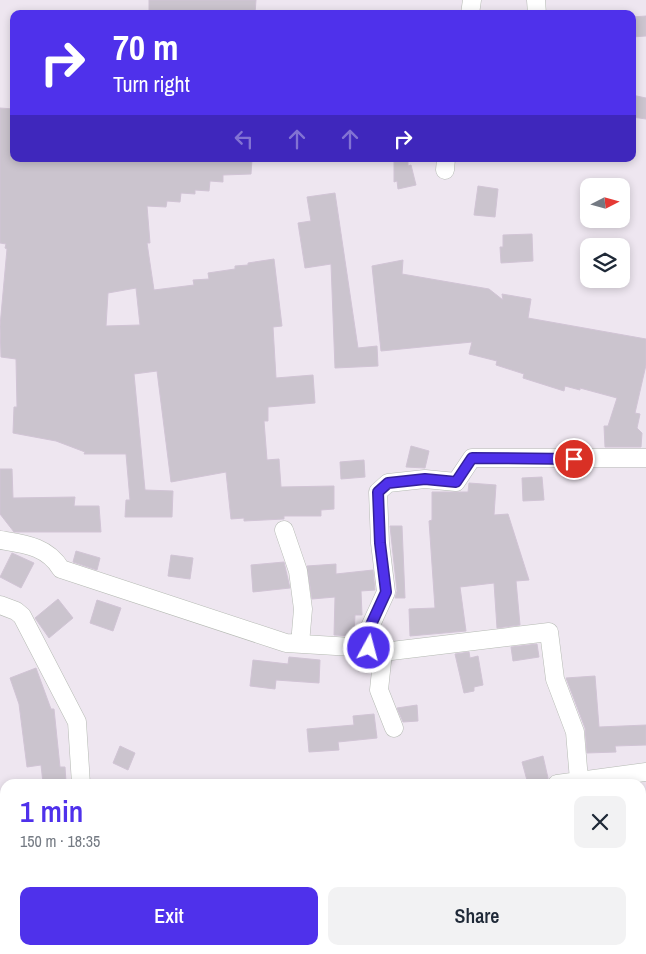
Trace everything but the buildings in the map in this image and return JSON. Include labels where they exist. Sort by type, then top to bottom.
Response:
[{"type":"street","points":[[394,728],[380,690],[376,650],[369,629],[386,592],[380,543],[378,492],[388,483],[425,479],[456,482],[472,458],[646,458]]},
{"type":"street","points":[[284,530],[298,571],[303,609],[300,644]]},
{"type":"street","points":[[0,540],[27,544],[44,551],[54,558],[60,569],[286,643],[376,650],[549,632],[555,679],[575,732],[579,779]]},
{"type":"street","points":[[0,605],[16,611],[22,616],[77,722],[81,779]]},
{"type":"street","points":[[628,779],[646,772]]},
{"type":"route","points":[[369,648],[369,629],[386,592],[380,543],[378,492],[388,483],[425,479],[456,482],[472,458],[574,459]]}]
